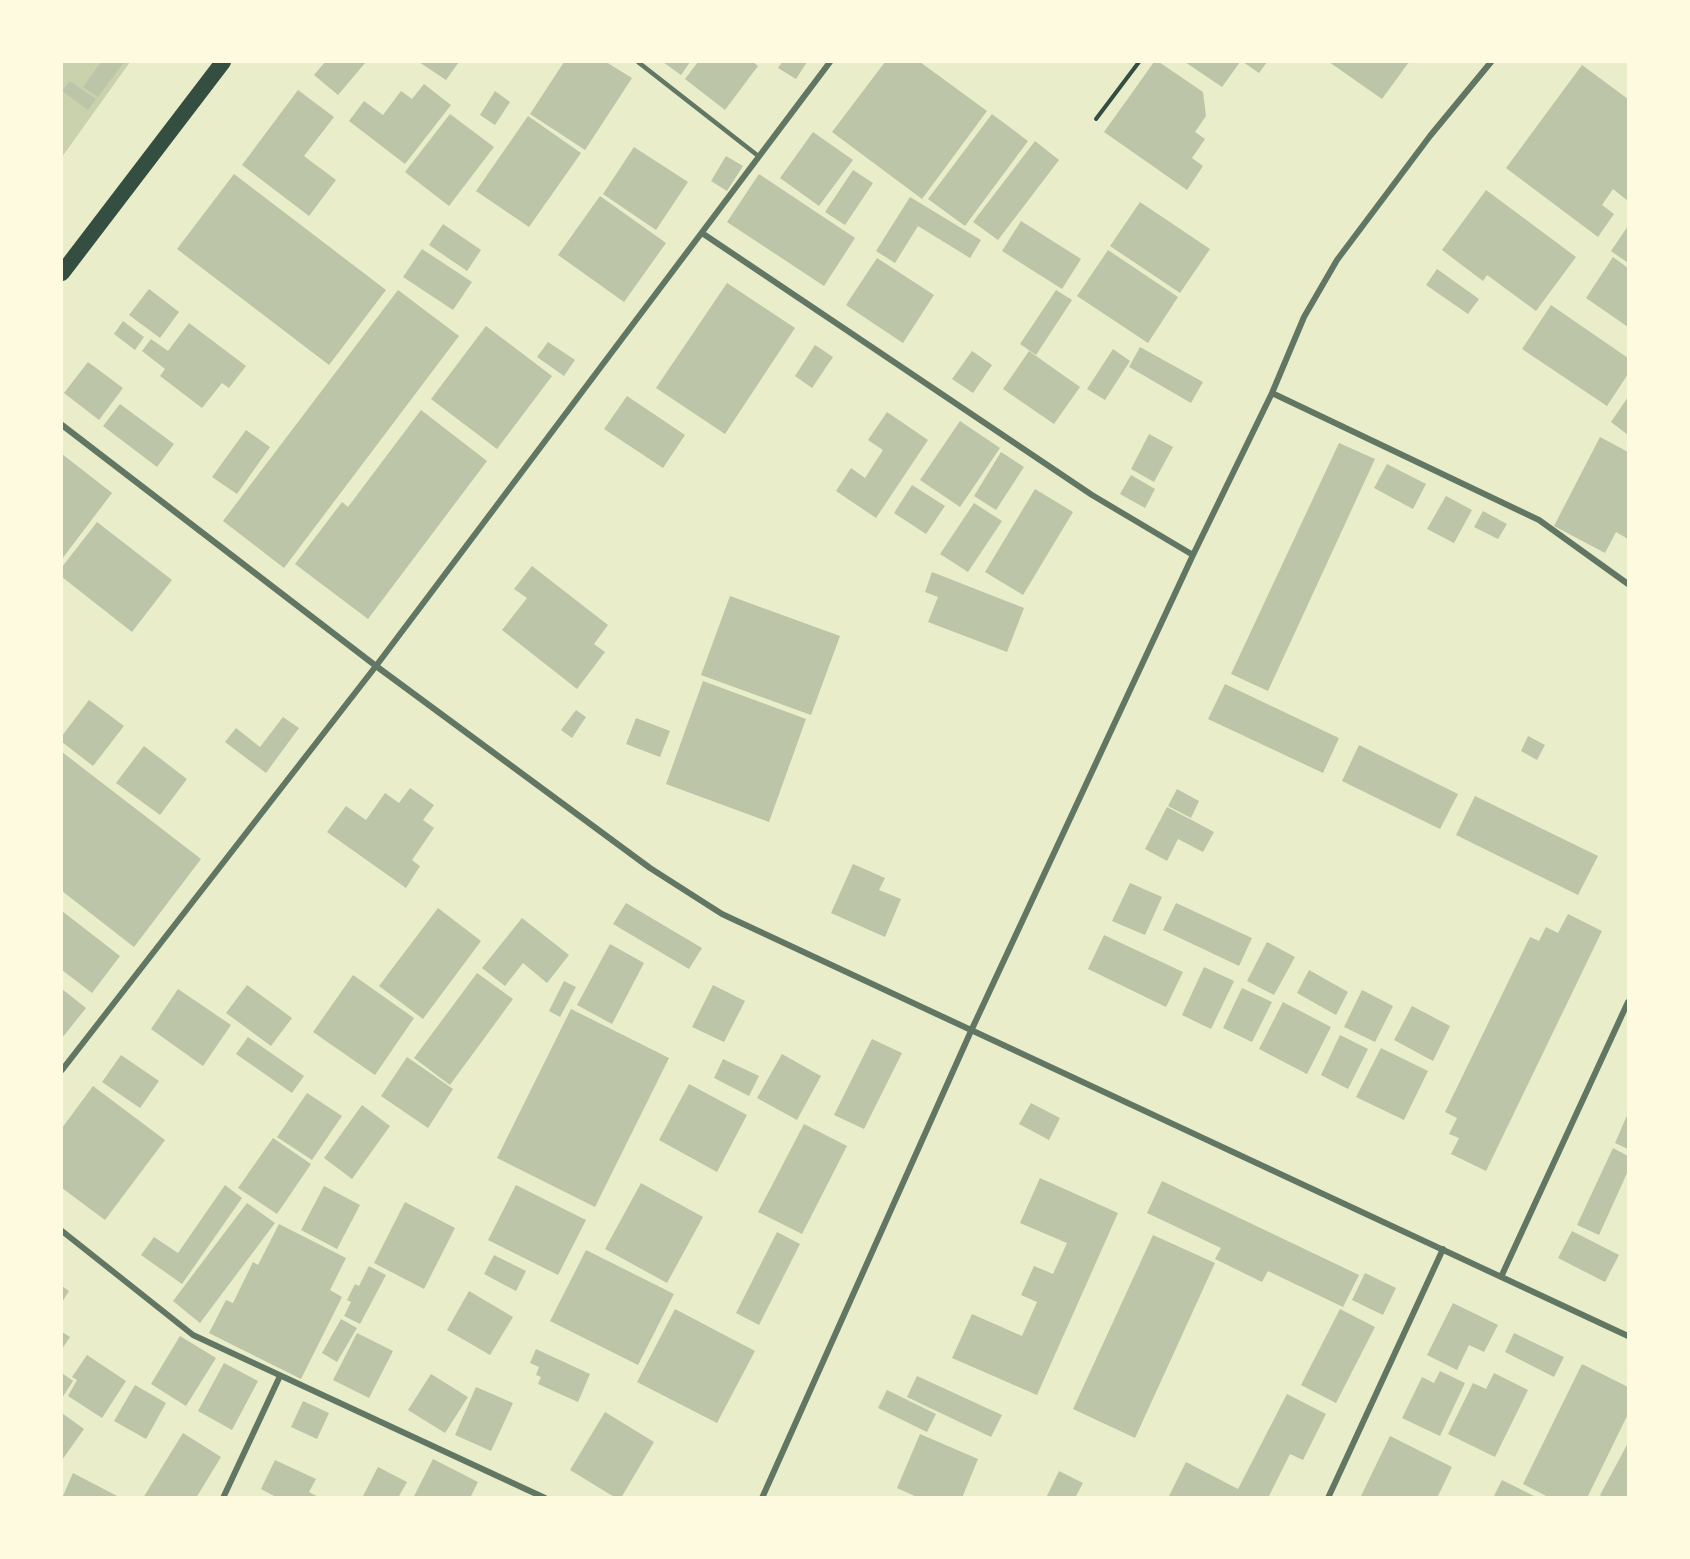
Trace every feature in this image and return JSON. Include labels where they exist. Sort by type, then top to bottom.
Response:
[{"type":"highway","points":[[62,273],[220,62]]},
{"type":"street","points":[[62,1070],[376,666],[830,62]]},
{"type":"street","points":[[762,1497],[971,1031],[1192,555],[1272,393],[1304,317],[1337,260],[1430,136],[1491,62]]},
{"type":"street","points":[[702,233],[1092,495],[1192,555]]},
{"type":"street","points":[[1272,393],[1539,520],[1629,584]]},
{"type":"street","points":[[62,425],[376,666],[650,868],[723,914],[1629,1336]]},
{"type":"street","points":[[1501,1277],[1629,1002]]},
{"type":"street","points":[[62,1231],[193,1335],[545,1497]]},
{"type":"street","points":[[1328,1497],[1443,1249]]},
{"type":"street","points":[[222,1497],[280,1376]]},
{"type":"lane","points":[[638,62],[758,155]]},
{"type":"path","points":[[1096,120],[1139,62]]},
{"type":"green space","points":[[62,62],[130,62],[62,157]]},
{"type":"building","points":[[101,62],[124,62],[98,97],[83,87]]},
{"type":"building","points":[[325,62],[366,62],[338,95],[314,75]]},
{"type":"building","points":[[419,62],[459,62],[446,80]]},
{"type":"building","points":[[564,62],[606,62],[632,78],[585,150],[530,114]]},
{"type":"building","points":[[663,62],[690,62],[681,75]]},
{"type":"building","points":[[698,62],[753,62],[758,66],[725,110],[685,79]]},
{"type":"building","points":[[782,62],[807,62],[796,79],[778,68]]},
{"type":"building","points":[[885,62],[920,62],[987,111],[922,199],[832,132]]},
{"type":"building","points":[[1154,62],[1159,62],[1203,92],[1206,116],[1195,132],[1205,139],[1192,158],[1203,166],[1187,190],[1104,132]]},
{"type":"building","points":[[1185,62],[1240,62],[1222,87]]},
{"type":"building","points":[[1243,62],[1267,62],[1259,73]]},
{"type":"building","points":[[1329,62],[1409,62],[1382,99]]},
{"type":"building","points":[[1582,65],[1628,99],[1628,201],[1613,189],[1602,205],[1614,214],[1598,237],[1506,168]]},
{"type":"building","points":[[70,81],[96,99],[88,110],[62,91]]},
{"type":"building","points":[[424,84],[451,105],[405,164],[349,121],[364,101],[383,115],[401,91],[412,99]]},
{"type":"building","points":[[298,90],[334,117],[304,156],[336,180],[309,216],[242,165]]},
{"type":"building","points":[[495,91],[510,102],[495,125],[480,115]]},
{"type":"building","points":[[450,114],[494,147],[449,206],[405,172]]},
{"type":"building","points":[[992,114],[1028,141],[965,226],[928,199]]},
{"type":"building","points":[[528,116],[581,153],[529,227],[476,191]]},
{"type":"building","points":[[813,132],[853,160],[819,206],[780,178]]},
{"type":"building","points":[[1035,141],[1059,160],[998,240],[973,222]]},
{"type":"building","points":[[634,147],[688,182],[656,230],[603,194]]},
{"type":"building","points":[[726,156],[743,166],[727,191],[711,181]]},
{"type":"building","points":[[853,170],[873,183],[845,225],[825,212]]},
{"type":"building","points":[[234,174],[386,290],[329,365],[177,249]]},
{"type":"building","points":[[759,174],[855,238],[824,286],[727,222]]},
{"type":"building","points":[[1486,190],[1576,257],[1536,311],[1487,275],[1483,281],[1442,250]]},
{"type":"building","points":[[600,196],[666,243],[624,302],[558,255]]},
{"type":"building","points":[[910,197],[981,240],[970,258],[918,226],[895,263],[876,251]]},
{"type":"building","points":[[1140,202],[1210,249],[1180,293],[1110,246]]},
{"type":"building","points":[[1021,221],[1081,259],[1062,289],[1002,251]]},
{"type":"building","points":[[443,224],[481,250],[467,271],[429,245]]},
{"type":"building","points":[[1628,226],[1628,263],[1611,251]]},
{"type":"building","points":[[422,249],[472,282],[453,310],[403,277]]},
{"type":"building","points":[[1108,250],[1178,297],[1148,343],[1077,296]]},
{"type":"building","points":[[1613,257],[1628,268],[1628,327],[1586,298]]},
{"type":"building","points":[[877,258],[934,295],[903,343],[846,305]]},
{"type":"building","points":[[1437,269],[1479,299],[1468,314],[1426,285]]},
{"type":"building","points":[[727,283],[795,328],[725,434],[656,388]]},
{"type":"building","points":[[149,289],[179,312],[160,338],[129,315]]},
{"type":"building","points":[[398,290],[459,336],[284,568],[223,521]]},
{"type":"building","points":[[1056,290],[1072,300],[1036,355],[1020,344]]},
{"type":"building","points":[[1551,305],[1628,358],[1628,374],[1607,406],[1522,349]]},
{"type":"building","points":[[123,321],[144,337],[135,350],[114,334]]},
{"type":"building","points":[[189,323],[246,366],[229,388],[222,383],[202,408],[160,376],[165,369],[142,351],[151,339],[168,351]]},
{"type":"building","points":[[486,326],[552,376],[497,449],[431,399]]},
{"type":"building","points":[[548,342],[575,360],[564,376],[537,357]]},
{"type":"building","points":[[815,345],[833,357],[812,388],[795,376]]},
{"type":"building","points":[[1140,347],[1203,382],[1191,403],[1129,367]]},
{"type":"building","points":[[1113,349],[1130,361],[1105,400],[1087,389]]},
{"type":"building","points":[[972,351],[992,365],[973,393],[952,379]]},
{"type":"building","points":[[1029,351],[1080,387],[1054,424],[1003,389]]},
{"type":"building","points":[[88,362],[123,388],[99,420],[64,393]]},
{"type":"building","points":[[627,396],[685,435],[663,468],[604,429]]},
{"type":"building","points":[[1628,397],[1628,435],[1611,422]]},
{"type":"building","points":[[120,404],[174,444],[157,467],[103,426]]},
{"type":"building","points":[[421,410],[487,461],[368,619],[295,564],[342,502],[348,507]]},
{"type":"building","points":[[887,412],[928,440],[876,518],[836,491],[851,468],[865,478],[883,450],[868,440]]},
{"type":"building","points":[[960,421],[1000,448],[960,507],[920,480]]},
{"type":"building","points":[[246,430],[270,447],[237,494],[212,477]]},
{"type":"building","points":[[1149,434],[1173,447],[1154,482],[1131,469]]},
{"type":"building","points":[[1600,437],[1628,452],[1628,539],[1616,532],[1605,553],[1554,526]]},
{"type":"building","points":[[1339,443],[1375,459],[1268,691],[1231,674]]},
{"type":"building","points":[[1001,452],[1024,467],[996,510],[974,496]]},
{"type":"building","points":[[62,454],[112,493],[62,559]]},
{"type":"building","points":[[1387,464],[1426,484],[1413,509],[1374,488]]},
{"type":"building","points":[[1131,475],[1155,489],[1145,508],[1120,494]]},
{"type":"building","points":[[912,485],[945,506],[926,534],[894,513]]},
{"type":"building","points":[[1035,489],[1073,512],[1023,595],[985,572]]},
{"type":"building","points":[[1446,496],[1472,510],[1454,543],[1427,529]]},
{"type":"building","points":[[974,503],[1002,521],[968,572],[940,554]]},
{"type":"building","points":[[1483,511],[1507,524],[1498,539],[1474,527]]},
{"type":"building","points":[[97,522],[172,580],[132,632],[62,577],[62,567]]},
{"type":"building","points":[[532,566],[608,625],[594,644],[605,652],[577,689],[502,630],[527,598],[514,589]]},
{"type":"building","points":[[932,572],[1024,608],[1007,652],[928,622],[938,597],[925,592]]},
{"type":"building","points":[[730,596],[840,636],[811,715],[701,675]]},
{"type":"building","points":[[703,681],[806,719],[769,822],[666,784]]},
{"type":"building","points":[[1225,684],[1339,738],[1323,773],[1208,719]]},
{"type":"building","points":[[89,700],[124,726],[93,766],[62,742],[62,736]]},
{"type":"building","points":[[576,710],[586,717],[572,738],[561,730]]},
{"type":"building","points":[[283,717],[299,728],[266,773],[225,742],[236,728],[260,747]]},
{"type":"building","points":[[636,718],[670,731],[660,757],[626,744]]},
{"type":"building","points":[[1528,736],[1545,745],[1537,760],[1521,751]]},
{"type":"building","points":[[1359,745],[1458,794],[1440,829],[1342,781]]},
{"type":"building","points":[[144,746],[187,779],[160,815],[116,783]]},
{"type":"building","points":[[62,752],[201,859],[134,947],[62,891]]},
{"type":"building","points":[[410,788],[434,805],[423,820],[434,828],[412,860],[420,866],[406,888],[327,832],[346,806],[366,820],[385,793],[399,803]]},
{"type":"building","points":[[1177,789],[1199,801],[1191,818],[1168,806]]},
{"type":"building","points":[[1475,796],[1598,856],[1578,895],[1456,835]]},
{"type":"building","points":[[1167,807],[1214,832],[1203,852],[1178,839],[1167,861],[1145,849]]},
{"type":"building","points":[[853,864],[885,878],[879,890],[901,899],[885,937],[831,913]]},
{"type":"building","points":[[1130,883],[1162,897],[1145,935],[1112,921]]},
{"type":"building","points":[[626,903],[702,948],[689,969],[613,924]]},
{"type":"building","points":[[1176,903],[1252,938],[1239,966],[1163,930]]},
{"type":"building","points":[[438,908],[481,941],[423,1019],[379,986]]},
{"type":"building","points":[[62,911],[120,956],[92,993],[62,970]]},
{"type":"building","points":[[1568,914],[1602,931],[1486,1171],[1451,1154],[1459,1138],[1449,1134],[1457,1118],[1445,1112],[1530,937],[1539,941],[1546,927],[1558,933]]},
{"type":"building","points":[[522,918],[569,955],[547,983],[523,963],[505,986],[482,968]]},
{"type":"building","points":[[1104,935],[1183,972],[1166,1007],[1088,969]]},
{"type":"building","points":[[1267,942],[1295,957],[1274,995],[1247,981]]},
{"type":"building","points":[[610,944],[644,963],[612,1024],[577,1005]]},
{"type":"building","points":[[1204,967],[1234,981],[1211,1029],[1182,1015]]},
{"type":"building","points":[[1309,970],[1348,992],[1336,1015],[1297,993]]},
{"type":"building","points":[[477,973],[513,999],[450,1085],[414,1058]]},
{"type":"building","points":[[353,975],[414,1018],[375,1075],[313,1032]]},
{"type":"building","points":[[564,981],[576,987],[560,1017],[549,1011]]},
{"type":"building","points":[[247,985],[292,1018],[271,1046],[226,1013]]},
{"type":"building","points":[[713,985],[745,1001],[724,1042],[692,1027]]},
{"type":"building","points":[[1242,988],[1272,1002],[1252,1042],[1223,1028]]},
{"type":"building","points":[[62,989],[86,1008],[62,1038]]},
{"type":"building","points":[[178,989],[231,1025],[203,1066],[151,1029]]},
{"type":"building","points":[[1362,990],[1393,1006],[1375,1042],[1344,1027]]},
{"type":"building","points":[[1283,1002],[1331,1027],[1307,1074],[1259,1049]]},
{"type":"building","points":[[1412,1006],[1450,1026],[1433,1061],[1394,1040]]},
{"type":"building","points":[[571,1009],[669,1058],[595,1207],[497,1158]]},
{"type":"building","points":[[1340,1035],[1368,1049],[1348,1089],[1321,1075]]},
{"type":"building","points":[[248,1037],[304,1076],[292,1093],[236,1054]]},
{"type":"building","points":[[872,1039],[902,1053],[864,1129],[834,1115]]},
{"type":"building","points":[[1381,1048],[1428,1071],[1404,1120],[1356,1097]]},
{"type":"building","points":[[782,1054],[821,1076],[797,1120],[757,1098]]},
{"type":"building","points":[[121,1055],[159,1081],[140,1108],[102,1082]]},
{"type":"building","points":[[407,1057],[453,1089],[428,1128],[381,1096]]},
{"type":"building","points":[[723,1059],[759,1076],[749,1096],[714,1078]]},
{"type":"building","points":[[689,1084],[747,1115],[717,1172],[659,1140]]},
{"type":"building","points":[[93,1086],[165,1140],[105,1220],[62,1188],[62,1128]]},
{"type":"building","points":[[307,1093],[342,1116],[312,1160],[277,1137]]},
{"type":"building","points":[[1031,1103],[1060,1118],[1049,1140],[1019,1124]]},
{"type":"building","points":[[362,1105],[390,1126],[352,1179],[324,1158]]},
{"type":"building","points":[[1628,1113],[1628,1149],[1615,1143]]},
{"type":"building","points":[[804,1124],[847,1146],[802,1234],[758,1212]]},
{"type":"building","points":[[273,1138],[311,1164],[277,1214],[238,1188]]},
{"type":"building","points":[[1613,1148],[1628,1156],[1628,1171],[1599,1235],[1577,1225]]},
{"type":"building","points":[[1040,1178],[1118,1213],[1037,1395],[952,1358],[972,1314],[1022,1336],[1037,1302],[1021,1295],[1034,1266],[1053,1274],[1067,1243],[1020,1223]]},
{"type":"building","points":[[1162,1181],[1359,1275],[1343,1307],[1268,1271],[1262,1282],[1215,1259],[1221,1248],[1147,1213]]},
{"type":"building","points":[[641,1183],[703,1217],[667,1283],[605,1249]]},
{"type":"building","points":[[225,1185],[242,1198],[182,1284],[141,1255],[154,1237],[178,1253]]},
{"type":"building","points":[[516,1185],[586,1220],[558,1275],[488,1240]]},
{"type":"building","points":[[324,1186],[360,1205],[337,1249],[301,1230]]},
{"type":"building","points":[[405,1202],[455,1228],[424,1289],[374,1263]]},
{"type":"building","points":[[247,1203],[275,1223],[200,1323],[173,1301]]},
{"type":"building","points":[[279,1224],[346,1258],[330,1290],[342,1297],[301,1379],[209,1333],[226,1300],[233,1303],[253,1262],[258,1265]]},
{"type":"building","points":[[1572,1231],[1619,1255],[1605,1282],[1558,1258]]},
{"type":"building","points":[[777,1232],[800,1244],[759,1325],[736,1313]]},
{"type":"building","points":[[1153,1235],[1215,1263],[1135,1438],[1073,1409]]},
{"type":"building","points":[[586,1250],[674,1294],[638,1365],[550,1321]]},
{"type":"building","points":[[494,1255],[526,1271],[516,1291],[484,1274]]},
{"type":"building","points":[[369,1266],[386,1275],[360,1324],[344,1316],[351,1302],[347,1300],[355,1284],[359,1286]]},
{"type":"building","points":[[1365,1273],[1396,1288],[1383,1315],[1352,1300]]},
{"type":"building","points":[[62,1286],[69,1291],[62,1302]]},
{"type":"building","points":[[469,1291],[513,1317],[490,1355],[447,1330]]},
{"type":"building","points":[[1453,1303],[1498,1325],[1484,1352],[1469,1345],[1457,1370],[1427,1355]]},
{"type":"building","points":[[675,1309],[755,1351],[717,1423],[637,1382]]},
{"type":"building","points":[[1340,1309],[1375,1327],[1336,1403],[1301,1385]]},
{"type":"building","points":[[341,1319],[357,1328],[337,1362],[322,1353]]},
{"type":"building","points":[[62,1332],[70,1337],[62,1349]]},
{"type":"building","points":[[357,1333],[393,1351],[369,1398],[333,1380]]},
{"type":"building","points":[[1514,1333],[1564,1357],[1554,1377],[1505,1352]]},
{"type":"building","points":[[180,1336],[216,1358],[186,1406],[151,1384]]},
{"type":"building","points":[[536,1349],[590,1374],[578,1402],[538,1384],[541,1377],[536,1375],[539,1367],[530,1363]]},
{"type":"building","points":[[87,1355],[126,1381],[102,1418],[68,1396],[77,1380],[72,1377]]},
{"type":"building","points":[[224,1363],[258,1381],[232,1430],[198,1411]]},
{"type":"building","points":[[1582,1364],[1628,1387],[1628,1414],[1587,1498],[1550,1498],[1523,1484]]},
{"type":"building","points":[[1440,1371],[1465,1383],[1440,1436],[1402,1418],[1422,1377],[1434,1383]]},
{"type":"building","points":[[62,1373],[73,1381],[62,1398]]},
{"type":"building","points":[[1494,1373],[1528,1390],[1495,1457],[1448,1434],[1473,1383],[1486,1389]]},
{"type":"building","points":[[431,1374],[468,1397],[445,1433],[408,1410]]},
{"type":"building","points":[[917,1376],[1002,1415],[991,1437],[907,1397]]},
{"type":"building","points":[[135,1385],[166,1403],[146,1439],[114,1421]]},
{"type":"building","points":[[476,1387],[513,1403],[491,1451],[455,1435]]},
{"type":"building","points":[[887,1390],[936,1414],[927,1432],[878,1408]]},
{"type":"building","points":[[1287,1394],[1326,1414],[1303,1460],[1290,1454],[1268,1498],[1168,1498],[1186,1462],[1238,1489]]},
{"type":"building","points":[[303,1401],[329,1413],[317,1439],[291,1427]]},
{"type":"building","points":[[605,1412],[654,1442],[621,1498],[616,1498],[570,1470]]},
{"type":"building","points":[[62,1413],[84,1429],[62,1460]]},
{"type":"building","points":[[183,1433],[221,1457],[196,1498],[143,1498]]},
{"type":"building","points":[[920,1434],[978,1459],[962,1498],[919,1498],[897,1488]]},
{"type":"building","points":[[1390,1436],[1452,1467],[1437,1498],[1360,1498]]},
{"type":"building","points":[[1628,1443],[1628,1498],[1604,1498],[1600,1495]]},
{"type":"building","points":[[433,1459],[478,1482],[470,1498],[413,1498]]},
{"type":"building","points":[[275,1460],[316,1479],[309,1492],[320,1498],[278,1498],[261,1489]]},
{"type":"building","points":[[378,1467],[407,1482],[398,1498],[362,1498]]},
{"type":"building","points":[[1059,1471],[1083,1483],[1075,1498],[1046,1498]]},
{"type":"building","points":[[73,1473],[121,1498],[62,1498]]},
{"type":"building","points":[[1502,1480],[1538,1498],[1493,1498]]}]
